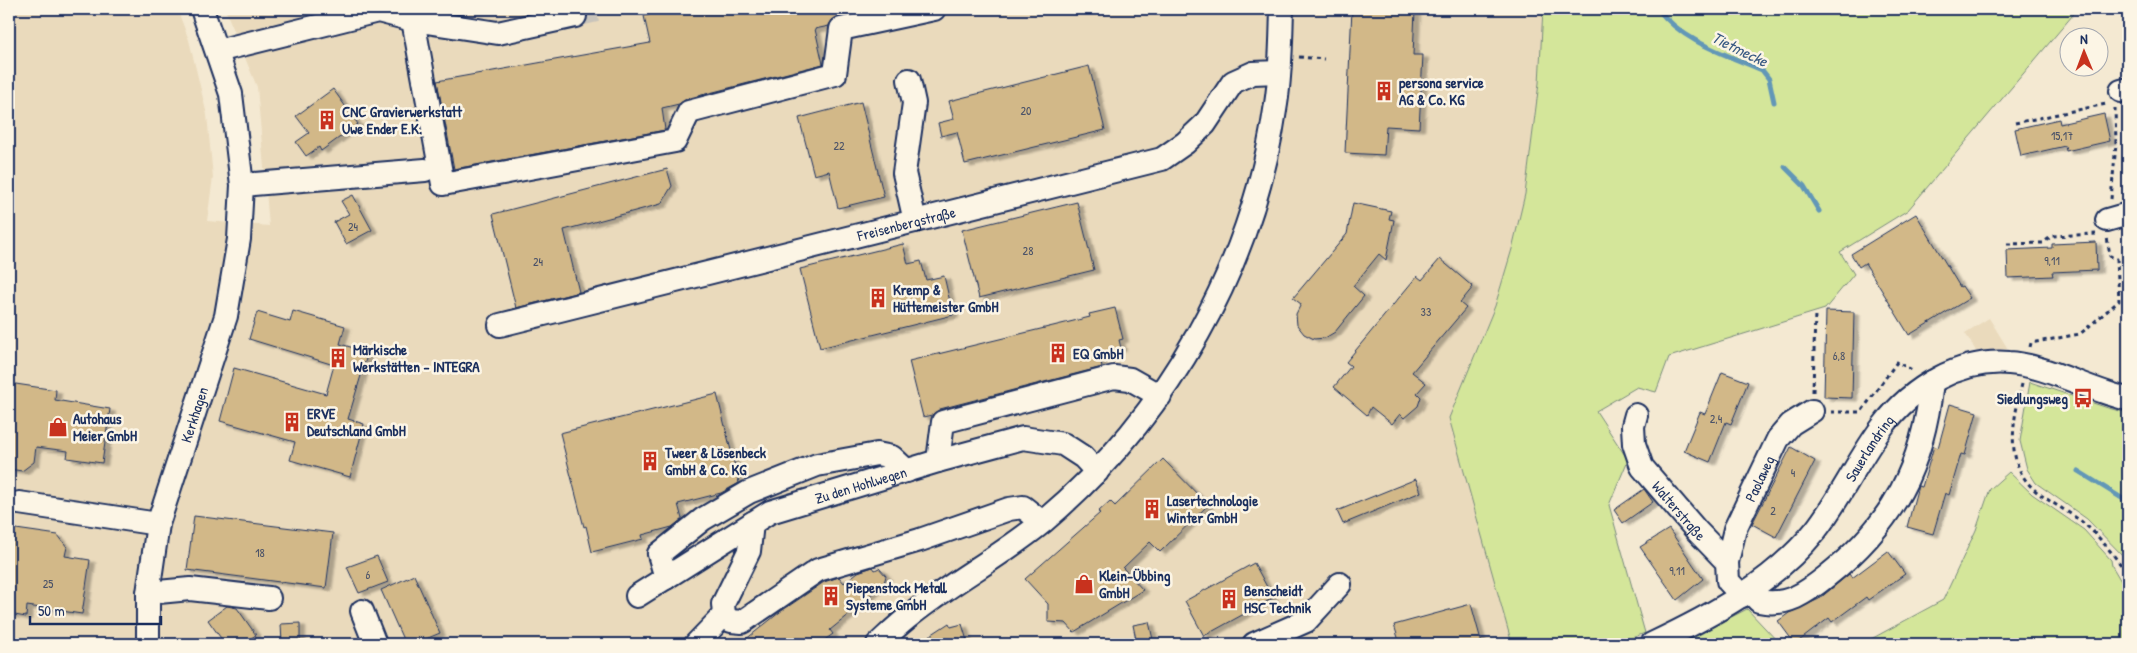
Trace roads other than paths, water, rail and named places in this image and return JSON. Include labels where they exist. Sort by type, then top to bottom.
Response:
[{"type":"street","name":"Kerkhagen","points":[[148,644],[148,593],[158,524],[226,316],[239,239],[242,185],[231,94],[202,9]]},
{"type":"street","points":[[413,20],[443,184],[674,141],[689,112],[835,74],[841,29],[934,9]]},
{"type":"street","points":[[878,644],[911,614],[1042,522],[1097,472],[1160,396],[1200,333],[1236,257],[1254,204],[1270,142],[1280,64],[1282,9]]},
{"type":"street","points":[[217,51],[378,10],[413,20],[498,33],[575,16]]},
{"type":"street","name":"Freisenbergstraße","points":[[500,325],[1162,159],[1185,143],[1205,124],[1233,82],[1280,64]]},
{"type":"street","points":[[910,80],[914,103],[904,173],[915,221]]},
{"type":"street","points":[[242,185],[425,170]]},
{"type":"street","points":[[2107,227],[2128,214]]},
{"type":"street","name":"Sauerlandring","points":[[1652,644],[1746,593],[1782,564],[1815,531],[1882,427],[1895,411],[1914,393],[1932,382],[1962,368],[2008,363],[2026,365],[2108,394],[2128,399]]},
{"type":"street","points":[[938,461],[943,422],[1114,377],[1130,379],[1160,396]]},
{"type":"street","points":[[1727,562],[1728,582],[1759,601],[1769,603],[1784,602],[1802,593],[1849,559],[1878,527],[1900,495],[1920,448],[1929,412],[1932,382]]},
{"type":"street","name":"Paolaweg","points":[[1727,562],[1735,529],[1778,439],[1791,424],[1812,411]]},
{"type":"street","name":"Walterstraße","points":[[1636,416],[1633,426],[1634,444],[1642,467],[1697,531],[1727,562]]},
{"type":"street","name":"Zu den Hohlwegen","points":[[637,596],[770,512],[938,461],[1024,438],[1063,444],[1083,457],[1097,472]]},
{"type":"street","points":[[666,578],[659,554],[703,519],[749,492],[817,464],[877,454],[892,457],[907,471]]},
{"type":"street","points":[[19,503],[158,524]]},
{"type":"street","points":[[752,523],[750,551],[723,604],[724,615],[731,621],[742,622],[818,570],[920,540],[1009,509],[1022,507],[1042,522]]},
{"type":"street","points":[[1254,644],[1306,621],[1340,584]]},
{"type":"street","points":[[148,593],[190,589],[269,598]]},
{"type":"street","points":[[362,612],[375,644]]},
{"type":"street","points":[[696,644],[724,615]]},
{"type":"waterway","name":"Tietmecke","points":[[1658,9],[1668,20],[1692,39],[1762,70],[1769,79],[1774,102]]},
{"type":"waterway","name":"Tietmecke","points":[[1785,167],[1804,186],[1819,211]]},
{"type":"waterway","name":"Tietmecke","points":[[2078,471],[2128,502]]},
{"type":"tunnel","points":[[575,16],[605,9]]},
{"type":"place","name":"persona service AG & Co. KG","points":[[1384,91]]},
{"type":"place","name":"CNC Gravierwerkstatt Uwe Ender E.K.","points":[[327,120]]},
{"type":"place","name":"Kremp & Hüttemeister GmbH","points":[[878,298]]},
{"type":"place","name":"EQ GmbH","points":[[1058,353]]},
{"type":"place","name":"Märkische Werkstätten - INTEGRA","points":[[338,358]]},
{"type":"place","name":"Siedlungsweg","points":[[2083,398]]},
{"type":"place","name":"ERVE Deutschland GmbH","points":[[292,422]]},
{"type":"place","name":"Autohaus Meier GmbH","points":[[58,427]]},
{"type":"place","name":"Tweer & Lösenbeck GmbH & Co. KG","points":[[650,461]]},
{"type":"place","name":"Lasertechnologie Winter GmbH","points":[[1152,509]]},
{"type":"place","name":"Klein-Übbing GmbH","points":[[1084,584]]},
{"type":"place","name":"Piepenstock Metall Systeme GmbH","points":[[831,596]]},
{"type":"place","name":"Benscheidt HSC Technik","points":[[1229,599]]}]
